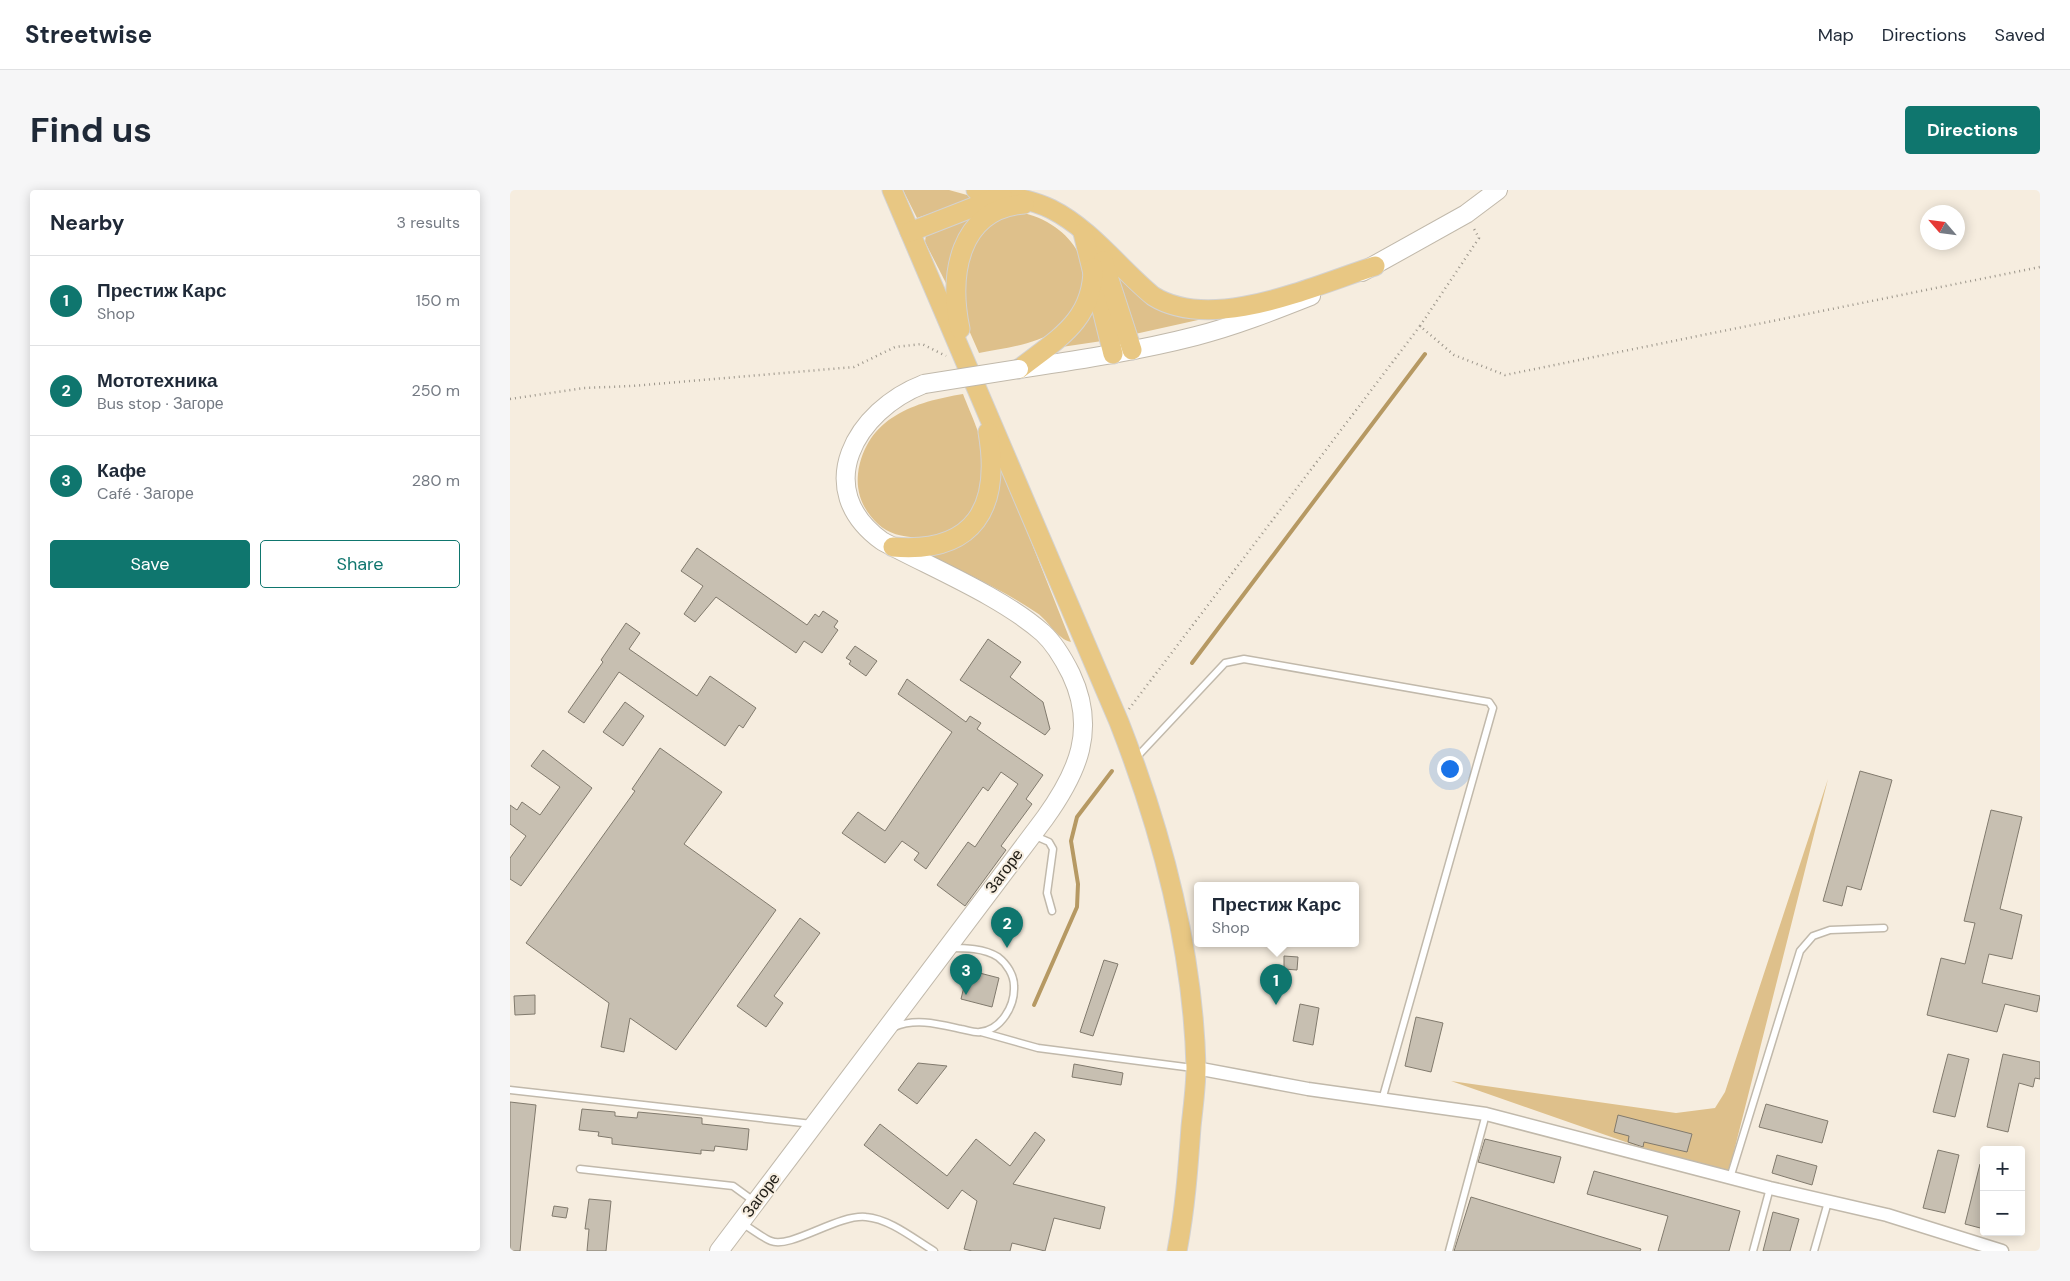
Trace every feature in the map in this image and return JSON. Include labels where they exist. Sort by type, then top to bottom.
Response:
[{"type":"main road","points":[[892,190],[1119,722],[1134,760],[1170,878],[1187,959],[1196,1068],[1183,1220],[1174,1247]]},
{"type":"main road","points":[[976,190],[1033,203],[1050,209],[1090,238],[1153,296],[1174,306],[1197,310],[1250,306],[1375,266]]},
{"type":"main road","points":[[910,232],[1003,196]]},
{"type":"main road","points":[[968,366],[955,296],[957,270],[964,246],[979,224],[996,210],[1008,206],[1033,203]]},
{"type":"main road","points":[[1019,369],[1065,333],[1080,316],[1090,297],[1093,286],[1090,238]]},
{"type":"main road","points":[[1090,238],[1132,350]]},
{"type":"main road","points":[[1093,268],[1113,354]]},
{"type":"main road","points":[[893,547],[925,548],[950,540],[970,528],[983,510],[990,488],[992,467],[982,401]]},
{"type":"street","name":"Загоре","points":[[719,1251],[1069,782],[1077,764],[1081,746],[1084,726],[1082,706],[1068,669],[1045,635],[1030,622],[1011,610],[870,533],[854,511],[847,488],[848,461],[858,436],[873,416],[894,399],[924,384],[1113,354],[1195,336],[1236,324],[1320,293],[1375,266],[1466,214],[1498,190]]},
{"type":"street","points":[[1196,1068],[1308,1089],[1486,1114],[1770,1188],[1887,1214],[2002,1251]]},
{"type":"lane","points":[[1134,760],[1225,663],[1233,660],[1244,659],[1489,702],[1493,708],[1382,1100]]},
{"type":"lane","points":[[1031,834],[1049,842],[1053,849],[1047,893],[1052,912]]},
{"type":"lane","points":[[1730,1178],[1800,952],[1813,936],[1830,930],[1884,928]]},
{"type":"lane","points":[[946,948],[966,948],[988,952],[998,957],[1012,975],[1014,996],[1006,1014],[999,1022],[980,1032]]},
{"type":"lane","points":[[883,1032],[907,1022],[927,1022],[980,1032],[1038,1048],[1196,1068]]},
{"type":"lane","points":[[510,1090],[814,1124]]},
{"type":"lane","points":[[1449,1251],[1486,1114]]},
{"type":"lane","points":[[580,1169],[733,1186],[756,1202]]},
{"type":"lane","points":[[1753,1251],[1770,1188]]},
{"type":"lane","points":[[1814,1251],[1828,1202]]},
{"type":"lane","points":[[740,1222],[772,1242],[783,1242],[842,1219],[866,1216],[884,1222],[934,1251]]},
{"type":"path","points":[[1119,722],[1420,326],[1479,238],[1466,214]]},
{"type":"path","points":[[1420,326],[1454,355],[1505,375],[2040,268]]},
{"type":"path","points":[[510,399],[584,388],[632,386],[854,368],[895,347],[922,344],[968,366]]},
{"type":"shaded area","points":[[903,190],[949,190],[978,198],[917,218]]},
{"type":"shaded area","points":[[983,212],[948,287],[925,242],[926,234]]},
{"type":"shaded area","points":[[1024,213],[1044,221],[1061,232],[1074,246],[1082,262],[1085,279],[1082,297],[1072,314],[1056,330],[1048,335],[1019,345],[979,353],[964,319],[965,265],[974,244],[989,224],[1005,216]]},
{"type":"shaded area","points":[[1110,264],[1132,290],[1147,301],[1216,316],[1135,334]]},
{"type":"shaded area","points":[[1095,298],[1102,341],[1055,348]]},
{"type":"shaded area","points":[[963,394],[978,431],[986,461],[986,470],[979,499],[973,513],[965,522],[954,529],[927,537],[900,535],[888,531],[868,513],[859,494],[858,474],[863,455],[871,439],[882,426],[911,408],[945,397]]},
{"type":"shaded area","points":[[997,470],[1003,471],[1071,642],[1057,634],[1037,613],[1011,597],[928,554],[958,544]]},
{"type":"shaded area","points":[[1828,779],[1728,1175],[1703,1169],[1451,1081],[1676,1113],[1715,1108],[1725,1092]]},
{"type":"building","points":[[697,548],[807,625],[815,614],[819,617],[823,611],[838,621],[834,627],[838,630],[822,653],[804,641],[796,653],[716,597],[695,622],[684,614],[703,586],[681,571]]},
{"type":"building","points":[[626,623],[640,633],[629,649],[697,696],[710,676],[756,708],[743,728],[739,725],[725,746],[619,672],[584,723],[568,712],[603,662],[601,660]]},
{"type":"building","points":[[988,639],[1021,662],[1010,677],[1043,702],[1050,729],[1045,735],[960,680]]},
{"type":"building","points":[[855,646],[877,661],[866,676],[849,664],[851,661],[846,658]]},
{"type":"building","points":[[907,679],[966,722],[970,716],[981,723],[977,729],[1043,775],[1026,799],[1032,804],[1001,846],[1006,850],[965,906],[937,885],[968,842],[975,847],[1018,784],[1001,772],[988,791],[983,787],[926,869],[914,860],[919,853],[902,841],[885,863],[842,833],[858,812],[885,831],[952,732],[898,694]]},
{"type":"building","points":[[625,702],[644,716],[623,746],[603,732]]},
{"type":"building","points":[[660,748],[722,792],[684,844],[776,910],[676,1050],[630,1018],[624,1052],[601,1047],[609,1003],[526,943],[635,791],[632,789]]},
{"type":"building","points":[[543,750],[592,788],[521,886],[510,879],[510,858],[526,836],[510,824],[510,805],[517,810],[522,802],[540,815],[560,787],[531,766]]},
{"type":"building","points":[[1860,771],[1892,780],[1861,890],[1847,886],[1842,906],[1823,901]]},
{"type":"building","points":[[1991,810],[2022,817],[2000,909],[2022,915],[2012,959],[1989,954],[1982,983],[2040,996],[2037,1012],[2005,1004],[1997,1032],[1927,1015],[1941,958],[1965,964],[1975,923],[1964,921]]},
{"type":"building","points":[[800,918],[820,933],[774,996],[783,1003],[766,1027],[737,1006]]},
{"type":"building","points":[[1284,956],[1298,957],[1297,970],[1284,969]]},
{"type":"building","points":[[1104,960],[1118,964],[1093,1036],[1080,1032]]},
{"type":"building","points":[[968,970],[999,978],[992,1007],[961,999]]},
{"type":"building","points":[[535,995],[535,1014],[515,1015],[514,996]]},
{"type":"building","points":[[1300,1004],[1319,1008],[1313,1045],[1293,1041]]},
{"type":"building","points":[[1416,1017],[1443,1023],[1431,1072],[1405,1066]]},
{"type":"building","points":[[1948,1054],[1969,1059],[1955,1117],[1933,1112]]},
{"type":"building","points":[[2003,1054],[2040,1062],[2040,1079],[2035,1078],[2033,1087],[2019,1083],[2008,1132],[1987,1127]]},
{"type":"building","points":[[918,1063],[947,1066],[917,1104],[898,1090]]},
{"type":"building","points":[[1074,1064],[1123,1073],[1121,1085],[1072,1077]]},
{"type":"building","points":[[510,1102],[536,1105],[520,1251],[510,1251]]},
{"type":"building","points":[[1766,1104],[1828,1121],[1822,1143],[1759,1127]]},
{"type":"building","points":[[582,1109],[615,1112],[615,1116],[637,1118],[638,1112],[702,1118],[702,1124],[749,1129],[747,1150],[715,1146],[714,1151],[701,1150],[701,1154],[612,1144],[612,1138],[598,1136],[599,1132],[579,1130]]},
{"type":"building","points":[[1618,1115],[1692,1134],[1687,1152],[1644,1142],[1643,1147],[1628,1142],[1629,1136],[1614,1132]]},
{"type":"building","points":[[880,1124],[947,1176],[976,1139],[1010,1166],[1035,1132],[1045,1140],[1013,1184],[1105,1207],[1100,1229],[1054,1218],[1045,1251],[1012,1243],[1010,1251],[972,1251],[964,1249],[977,1201],[962,1190],[948,1209],[864,1145]]},
{"type":"building","points":[[1485,1139],[1561,1157],[1554,1183],[1478,1162]]},
{"type":"building","points":[[1938,1150],[1959,1155],[1945,1213],[1923,1208]]},
{"type":"building","points":[[1777,1155],[1817,1166],[1812,1185],[1772,1173]]},
{"type":"building","points":[[1980,1164],[1980,1228],[1965,1224]]},
{"type":"building","points":[[1594,1171],[1740,1211],[1729,1251],[1658,1251],[1668,1216],[1587,1194]]},
{"type":"building","points":[[1471,1197],[1641,1249],[1640,1251],[1454,1251]]},
{"type":"building","points":[[589,1199],[611,1201],[606,1251],[587,1251],[589,1229],[585,1229]]},
{"type":"building","points":[[554,1206],[568,1208],[566,1218],[552,1216]]},
{"type":"building","points":[[1773,1212],[1799,1219],[1790,1251],[1763,1251]]},
{"type":"waterway","points":[[1192,663],[1425,354]]},
{"type":"waterway","points":[[1034,1005],[1077,907],[1078,884],[1071,841],[1077,817],[1112,771]]},
{"type":"place","name":"Мототехника","points":[[1007,948]]},
{"type":"place","name":"Кафе","points":[[966,995]]},
{"type":"place","name":"Престиж Карс","points":[[1276,1005]]}]
